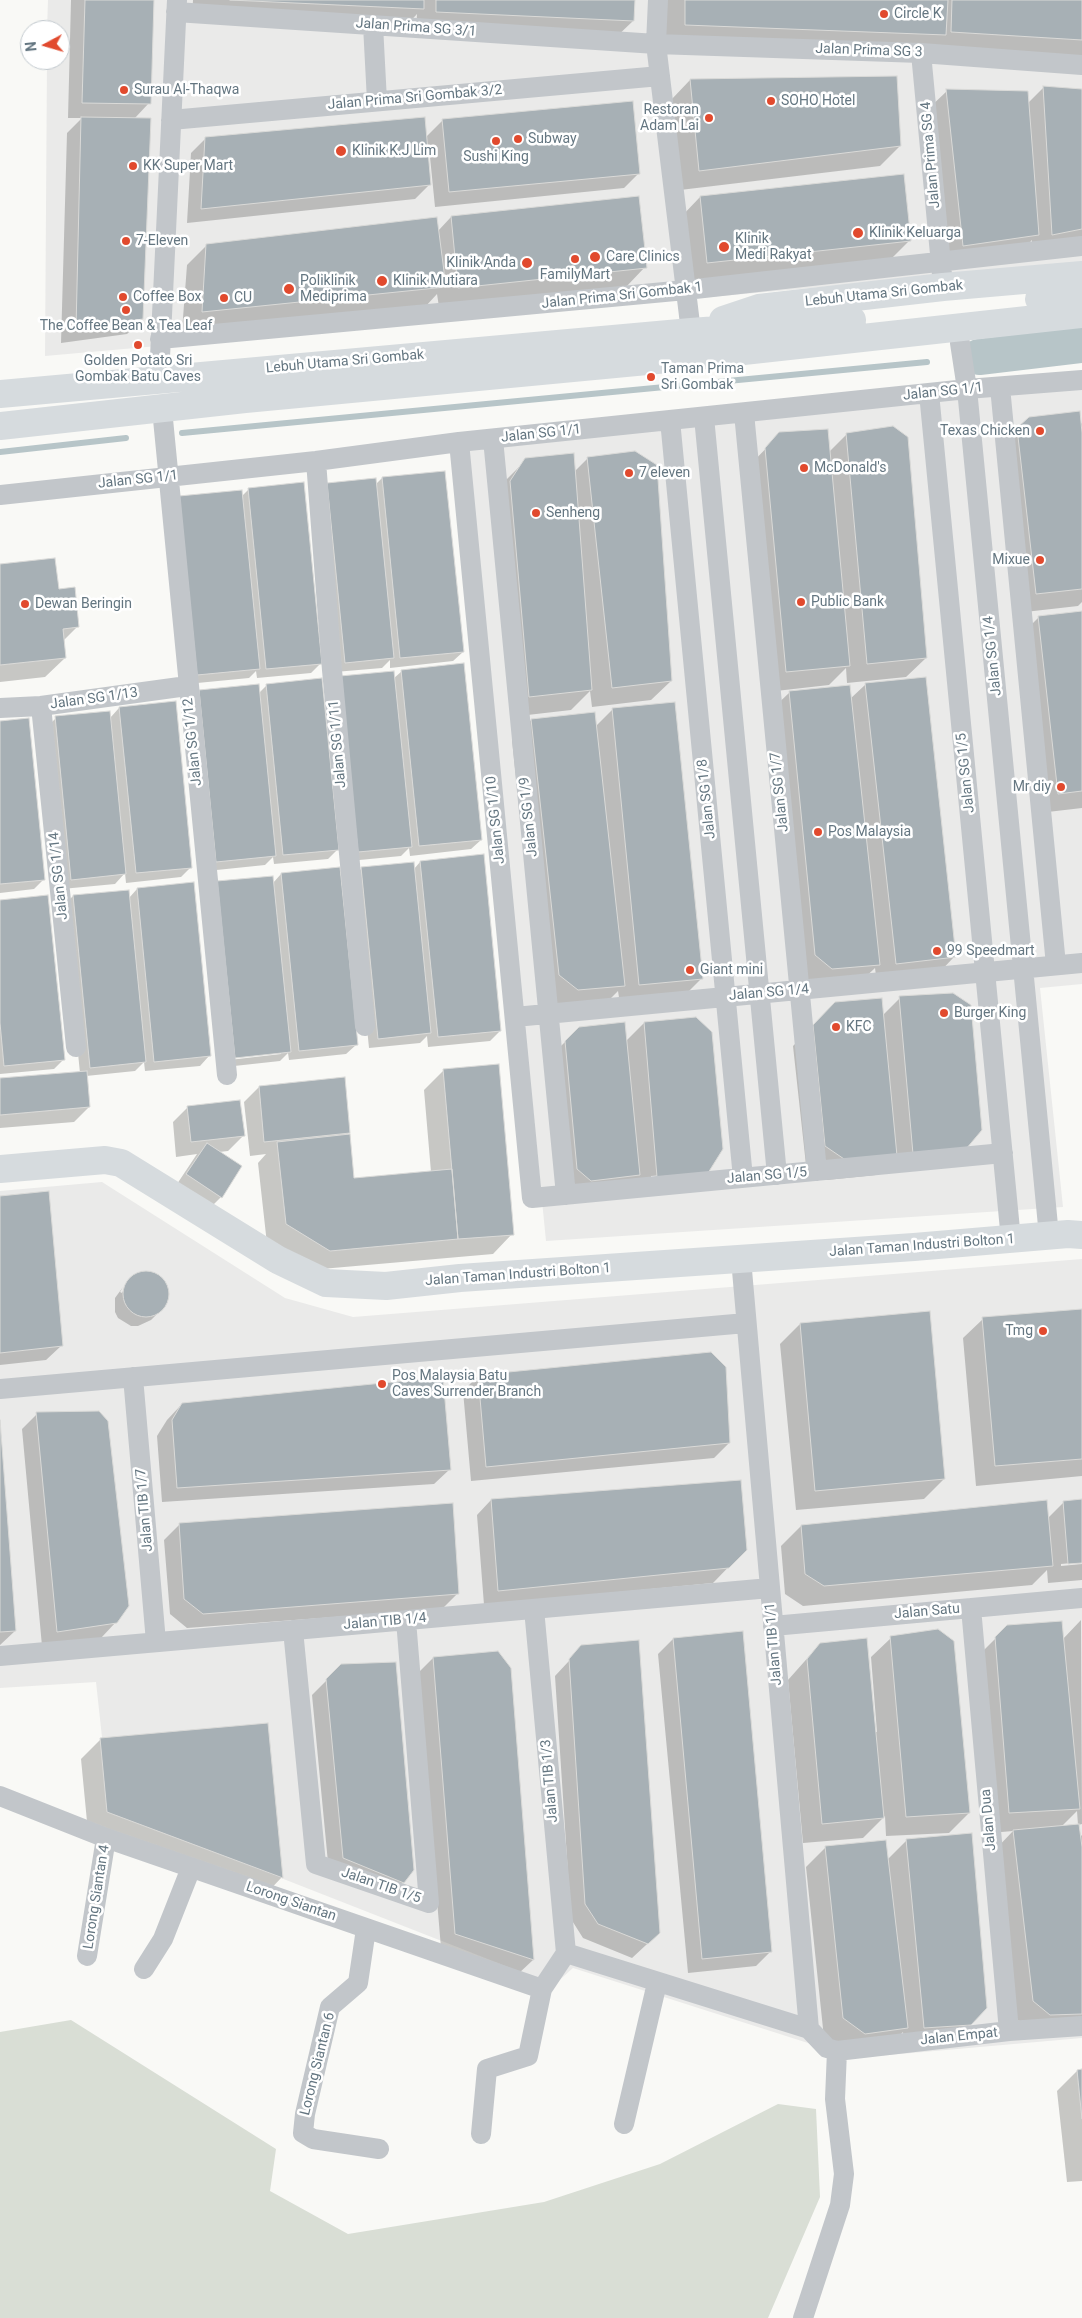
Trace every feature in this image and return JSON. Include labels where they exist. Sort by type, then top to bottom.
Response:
[{"type":"street","points":[[658,0],[656,44],[686,290],[690,344]]},
{"type":"street","points":[[158,378],[177,6]]},
{"type":"street","name":"Jalan Prima SG 3/1","points":[[177,6],[373,25],[656,44]]},
{"type":"street","points":[[373,25],[377,101]]},
{"type":"street","name":"Jalan Prima SG 3","points":[[656,44],[921,53],[1082,65]]},
{"type":"street","name":"Jalan Prima SG 4","points":[[921,53],[942,274]]},
{"type":"street","name":"Jalan Prima Sri Gombak 3/2","points":[[171,120],[660,76]]},
{"type":"street","name":"Jalan Prima Sri Gombak 1","points":[[160,339],[686,290],[942,274],[1082,246]]},
{"type":"street","name":"Lebuh Utama Sri Gombak","points":[[690,344],[759,308],[942,274],[1082,275]]},
{"type":"street","name":"Lebuh Utama Sri Gombak","points":[[850,329],[1082,294]]},
{"type":"street","name":"Lebuh Utama Sri Gombak","points":[[0,426],[162,409],[690,344],[850,329],[1082,314]]},
{"type":"street","name":"Lebuh Utama Sri Gombak","points":[[0,394],[158,378],[690,344],[762,358],[1082,332]]},
{"type":"street","name":"Jalan SG 1/4","points":[[960,343],[967,389],[1023,968],[1070,1233]]},
{"type":"street","name":"Jalan SG 1/1","points":[[0,495],[316,461],[459,442],[967,389],[1082,380]]},
{"type":"street","points":[[1000,387],[1056,965]]},
{"type":"street","name":"Jalan SG 1/5","points":[[930,393],[1011,1240]]},
{"type":"street","name":"Jalan SG 1/12","points":[[162,409],[187,686],[227,1075]]},
{"type":"street","name":"Jalan SG 1/7","points":[[744,413],[817,1171]]},
{"type":"street","points":[[704,416],[777,1175]]},
{"type":"street","name":"Jalan SG 1/8","points":[[670,420],[743,1178]]},
{"type":"street","name":"Jalan SG 1/9","points":[[493,439],[566,1195]]},
{"type":"street","name":"Jalan SG 1/10","points":[[459,442],[532,1198]]},
{"type":"street","name":"Jalan SG 1/11","points":[[316,461],[332,670],[365,1026]]},
{"type":"street","points":[[480,656],[513,652]]},
{"type":"street","name":"Jalan SG 1/13","points":[[0,708],[41,706],[187,686]]},
{"type":"street","name":"Jalan SG 1/14","points":[[41,706],[76,1046]]},
{"type":"street","name":"Jalan SG 1/4","points":[[515,1017],[1082,963]]},
{"type":"street","name":"Jalan SG 1/5","points":[[532,1198],[1003,1153]]},
{"type":"street","name":"Jalan Taman Industri Bolton 1","points":[[0,1169],[105,1160],[121,1163],[278,1260],[326,1284],[386,1286],[460,1278],[1011,1240],[1070,1233]]},
{"type":"street","name":"Jalan TIB 1/1","points":[[740,1259],[808,2029]]},
{"type":"street","points":[[0,1389],[746,1323]]},
{"type":"street","name":"Jalan TIB 1/7","points":[[133,1377],[156,1642]]},
{"type":"street","name":"Jalan TIB 1/4","points":[[0,1656],[770,1588]]},
{"type":"street","name":"Jalan Satu","points":[[773,1626],[1082,1598]]},
{"type":"street","name":"Jalan Dua","points":[[970,1608],[1009,2032]]},
{"type":"street","name":"Jalan TIB 1/3","points":[[534,1609],[566,1954]]},
{"type":"street","name":"Jalan TIB 1/5","points":[[293,1630],[316,1864],[429,1903],[406,1620]]},
{"type":"street","name":"Lorong Siantan","points":[[0,1796],[106,1838],[542,1990]]},
{"type":"street","name":"Lorong Siantan 4","points":[[87,1956],[106,1838]]},
{"type":"street","points":[[144,1969],[163,1939],[191,1868]]},
{"type":"street","name":"Lorong Siantan 6","points":[[366,1929],[358,1983],[330,2007],[305,2114],[303,2133],[313,2139],[379,2149]]},
{"type":"street","points":[[481,2134],[487,2069],[528,2056],[542,1990],[566,1954],[808,2029],[827,2048],[837,2051],[835,2099],[844,2174],[840,2205],[803,2318]]},
{"type":"street","points":[[624,2124],[657,1983]]},
{"type":"street","name":"Jalan Empat","points":[[837,2051],[1082,2026]]},
{"type":"shaded area","points":[[48,0],[1082,0],[1082,264],[45,356],[47,70],[70,70],[70,20],[47,20]]},
{"type":"shaded area","points":[[1082,383],[1082,984],[1040,988],[1063,1207],[546,1241],[467,445]]},
{"type":"shaded area","points":[[102,1182],[285,1298],[353,1317],[1082,1259],[1082,2038],[855,2058],[573,1968],[554,1985],[110,1811],[96,1682],[0,1688],[0,1191]]},
{"type":"shaded area","points":[[71,2020],[276,2149],[270,2191],[348,2234],[544,2202],[660,2164],[778,2104],[816,2109],[820,2197],[768,2318],[0,2318],[0,2032]]},
{"type":"building","points":[[85,0],[154,0],[151,104],[82,103]]},
{"type":"building","points":[[230,0],[424,0],[424,9]]},
{"type":"building","points":[[436,0],[635,0],[634,21],[436,12]]},
{"type":"building","points":[[685,0],[948,0],[946,35],[685,25]]},
{"type":"building","points":[[952,0],[1082,0],[1082,40],[951,32]]},
{"type":"building","points":[[897,76],[901,146],[699,171],[690,79]]},
{"type":"building","points":[[1043,86],[1082,89],[1082,229],[1052,235]]},
{"type":"building","points":[[946,89],[1028,91],[1039,235],[963,246]]},
{"type":"building","points":[[633,101],[640,174],[449,192],[442,119]]},
{"type":"building","points":[[81,117],[151,118],[143,319],[76,329]]},
{"type":"building","points":[[425,117],[431,185],[201,209],[205,137]]},
{"type":"building","points":[[904,174],[911,241],[707,263],[700,196]]},
{"type":"building","points":[[639,196],[647,268],[458,288],[451,216]]},
{"type":"building","points":[[437,217],[446,287],[202,312],[206,244]]},
{"type":"building","points":[[1080,411],[1082,433],[1082,589],[1036,594],[1017,428],[1029,417]]},
{"type":"building","points":[[893,426],[908,437],[927,658],[867,664],[846,433]]},
{"type":"building","points":[[828,429],[850,666],[786,672],[765,448],[779,432]]},
{"type":"building","points":[[635,451],[657,465],[672,681],[612,688],[587,457]]},
{"type":"building","points":[[574,453],[592,690],[529,697],[510,481],[525,458]]},
{"type":"building","points":[[445,471],[464,652],[400,658],[382,477]]},
{"type":"building","points":[[376,478],[394,658],[345,663],[327,483]]},
{"type":"building","points":[[304,482],[322,664],[266,669],[248,488]]},
{"type":"building","points":[[242,490],[260,669],[197,675],[179,496]]},
{"type":"building","points":[[55,558],[59,589],[75,587],[79,627],[63,629],[66,658],[0,665],[0,564]]},
{"type":"building","points":[[1082,611],[1082,791],[1058,794],[1038,616]]},
{"type":"building","points":[[464,663],[482,840],[419,846],[401,670]]},
{"type":"building","points":[[394,671],[412,847],[358,852],[340,676]]},
{"type":"building","points":[[926,677],[956,957],[896,964],[865,683]]},
{"type":"building","points":[[322,678],[339,850],[283,855],[266,684]]},
{"type":"building","points":[[259,684],[276,856],[216,862],[199,690]]},
{"type":"building","points":[[850,685],[880,965],[832,969],[815,955],[789,691]]},
{"type":"building","points":[[176,701],[192,868],[136,873],[119,707]]},
{"type":"building","points":[[675,702],[703,979],[639,985],[612,708]]},
{"type":"building","points":[[110,711],[126,874],[71,880],[55,716]]},
{"type":"building","points":[[595,712],[625,986],[578,990],[559,975],[531,719]]},
{"type":"building","points":[[29,718],[45,880],[0,884],[0,721]]},
{"type":"building","points":[[484,854],[501,1031],[438,1037],[420,861]]},
{"type":"building","points":[[414,862],[431,1033],[378,1039],[361,867]]},
{"type":"building","points":[[340,867],[358,1045],[299,1051],[281,873]]},
{"type":"building","points":[[273,876],[291,1052],[235,1058],[217,881]]},
{"type":"building","points":[[194,882],[211,1056],[154,1062],[137,888]]},
{"type":"building","points":[[129,890],[146,1062],[90,1068],[73,895]]},
{"type":"building","points":[[48,895],[65,1060],[4,1066],[0,1023],[0,900]]},
{"type":"building","points":[[953,993],[971,1005],[982,1130],[966,1149],[913,1154],[899,996]]},
{"type":"building","points":[[882,998],[897,1156],[847,1161],[825,1146],[813,1025],[835,1002]]},
{"type":"building","points":[[696,1017],[712,1032],[723,1149],[708,1173],[657,1177],[644,1022]]},
{"type":"building","points":[[625,1022],[640,1175],[591,1181],[577,1169],[565,1041],[579,1027]]},
{"type":"building","points":[[499,1064],[514,1235],[458,1239],[443,1069]]},
{"type":"building","points":[[87,1071],[90,1107],[0,1115],[0,1078]]},
{"type":"building","points":[[345,1077],[350,1133],[264,1142],[259,1086]]},
{"type":"building","points":[[240,1100],[245,1136],[191,1142],[187,1106]]},
{"type":"building","points":[[350,1134],[354,1178],[452,1169],[458,1239],[330,1251],[286,1224],[277,1142]]},
{"type":"building","points":[[207,1143],[242,1166],[222,1198],[186,1174]]},
{"type":"building","points":[[49,1191],[63,1346],[0,1353],[0,1196]]},
{"type":"building","points":[[142,1271],[150,1271],[159,1275],[165,1281],[169,1294],[165,1307],[159,1313],[150,1317],[142,1317],[133,1313],[127,1307],[123,1298],[123,1290],[127,1281],[133,1275]]},
{"type":"building","points":[[1082,1309],[1082,1459],[995,1466],[982,1317]]},
{"type":"building","points":[[930,1311],[945,1479],[815,1491],[800,1323]]},
{"type":"building","points":[[711,1352],[726,1367],[730,1443],[486,1467],[478,1375]]},
{"type":"building","points":[[443,1377],[451,1470],[177,1488],[172,1420],[182,1403]]},
{"type":"building","points":[[99,1411],[108,1421],[129,1606],[117,1623],[57,1632],[36,1412]]},
{"type":"building","points":[[0,1420],[16,1631],[0,1632]]},
{"type":"building","points":[[741,1480],[747,1550],[729,1568],[498,1591],[491,1499]]},
{"type":"building","points":[[1082,1499],[1082,1563],[1068,1564],[1063,1501]]},
{"type":"building","points":[[1047,1500],[1053,1566],[824,1586],[805,1574],[801,1525]]},
{"type":"building","points":[[453,1503],[459,1594],[203,1614],[184,1599],[179,1523]]},
{"type":"building","points":[[1062,1621],[1080,1809],[1009,1813],[995,1637],[1007,1625]]},
{"type":"building","points":[[938,1629],[954,1641],[970,1813],[906,1817],[890,1636]]},
{"type":"building","points":[[743,1631],[772,1952],[702,1959],[673,1638]]},
{"type":"building","points":[[867,1638],[884,1818],[822,1824],[807,1659],[820,1643]]},
{"type":"building","points":[[639,1640],[660,1933],[648,1944],[598,1924],[585,1904],[569,1659],[581,1645]]},
{"type":"building","points":[[498,1651],[511,1668],[534,1960],[455,1934],[433,1657]]},
{"type":"building","points":[[396,1662],[414,1870],[404,1883],[343,1858],[326,1679],[341,1664]]},
{"type":"building","points":[[268,1723],[283,1878],[107,1812],[100,1738]]},
{"type":"building","points":[[1079,1824],[1082,1847],[1082,2014],[1050,2015],[1033,2001],[1013,1830]]},
{"type":"building","points":[[972,1833],[987,2008],[971,2025],[924,2028],[906,1839]]},
{"type":"building","points":[[886,1840],[908,2028],[865,2034],[843,2018],[825,1846]]},
{"type":"building","points":[[1082,2069],[1082,2119],[1077,2070]]},
{"type":"waterway","points":[[979,357],[1082,345]]},
{"type":"waterway","points":[[182,433],[927,362]]},
{"type":"waterway","points":[[0,452],[126,438]]},
{"type":"place","name":"Circle K","points":[[884,14]]},
{"type":"place","name":"Surau Al-Thaqwa","points":[[124,90]]},
{"type":"place","name":"SOHO Hotel","points":[[771,101]]},
{"type":"place","name":"Restoran Adam Lai","points":[[709,118]]},
{"type":"place","name":"Subway","points":[[518,139]]},
{"type":"place","name":"Sushi King","points":[[496,141]]},
{"type":"place","name":"Klinik K.J Lim","points":[[341,151]]},
{"type":"place","name":"KK Super Mart","points":[[133,166]]},
{"type":"place","name":"Klinik Keluarga","points":[[858,233]]},
{"type":"place","name":"7-Eleven","points":[[126,241]]},
{"type":"place","name":"Klinik Medi Rakyat","points":[[724,247]]},
{"type":"place","name":"Care Clinics","points":[[595,257]]},
{"type":"place","name":"FamilyMart","points":[[575,259]]},
{"type":"place","name":"Klinik Anda","points":[[527,263]]},
{"type":"place","name":"Klinik Mutiara","points":[[382,281]]},
{"type":"place","name":"Poliklinik Mediprima","points":[[289,289]]},
{"type":"place","name":"Coffee Box","points":[[123,297]]},
{"type":"place","name":"CU","points":[[224,298]]},
{"type":"place","name":"The Coffee Bean & Tea Leaf","points":[[126,310]]},
{"type":"place","name":"Golden Potato Sri Gombak Batu Caves","points":[[138,345]]},
{"type":"place","name":"Taman Prima Sri Gombak","points":[[651,377]]},
{"type":"place","name":"Texas Chicken","points":[[1040,431]]},
{"type":"place","name":"McDonald's","points":[[804,468]]},
{"type":"place","name":"7 eleven","points":[[629,473]]},
{"type":"place","name":"Senheng","points":[[536,513]]},
{"type":"place","name":"Mixue","points":[[1040,560]]},
{"type":"place","name":"Public Bank","points":[[801,602]]},
{"type":"place","name":"Dewan Beringin","points":[[25,604]]},
{"type":"place","name":"Mr diy","points":[[1061,787]]},
{"type":"place","name":"Pos Malaysia","points":[[818,832]]},
{"type":"place","name":"99 Speedmart","points":[[937,951]]},
{"type":"place","name":"Giant mini","points":[[690,970]]},
{"type":"place","name":"Burger King","points":[[944,1013]]},
{"type":"place","name":"KFC","points":[[836,1027]]},
{"type":"place","name":"Tmg","points":[[1043,1331]]},
{"type":"place","name":"Pos Malaysia Batu Caves Surrender Branch","points":[[382,1384]]}]
